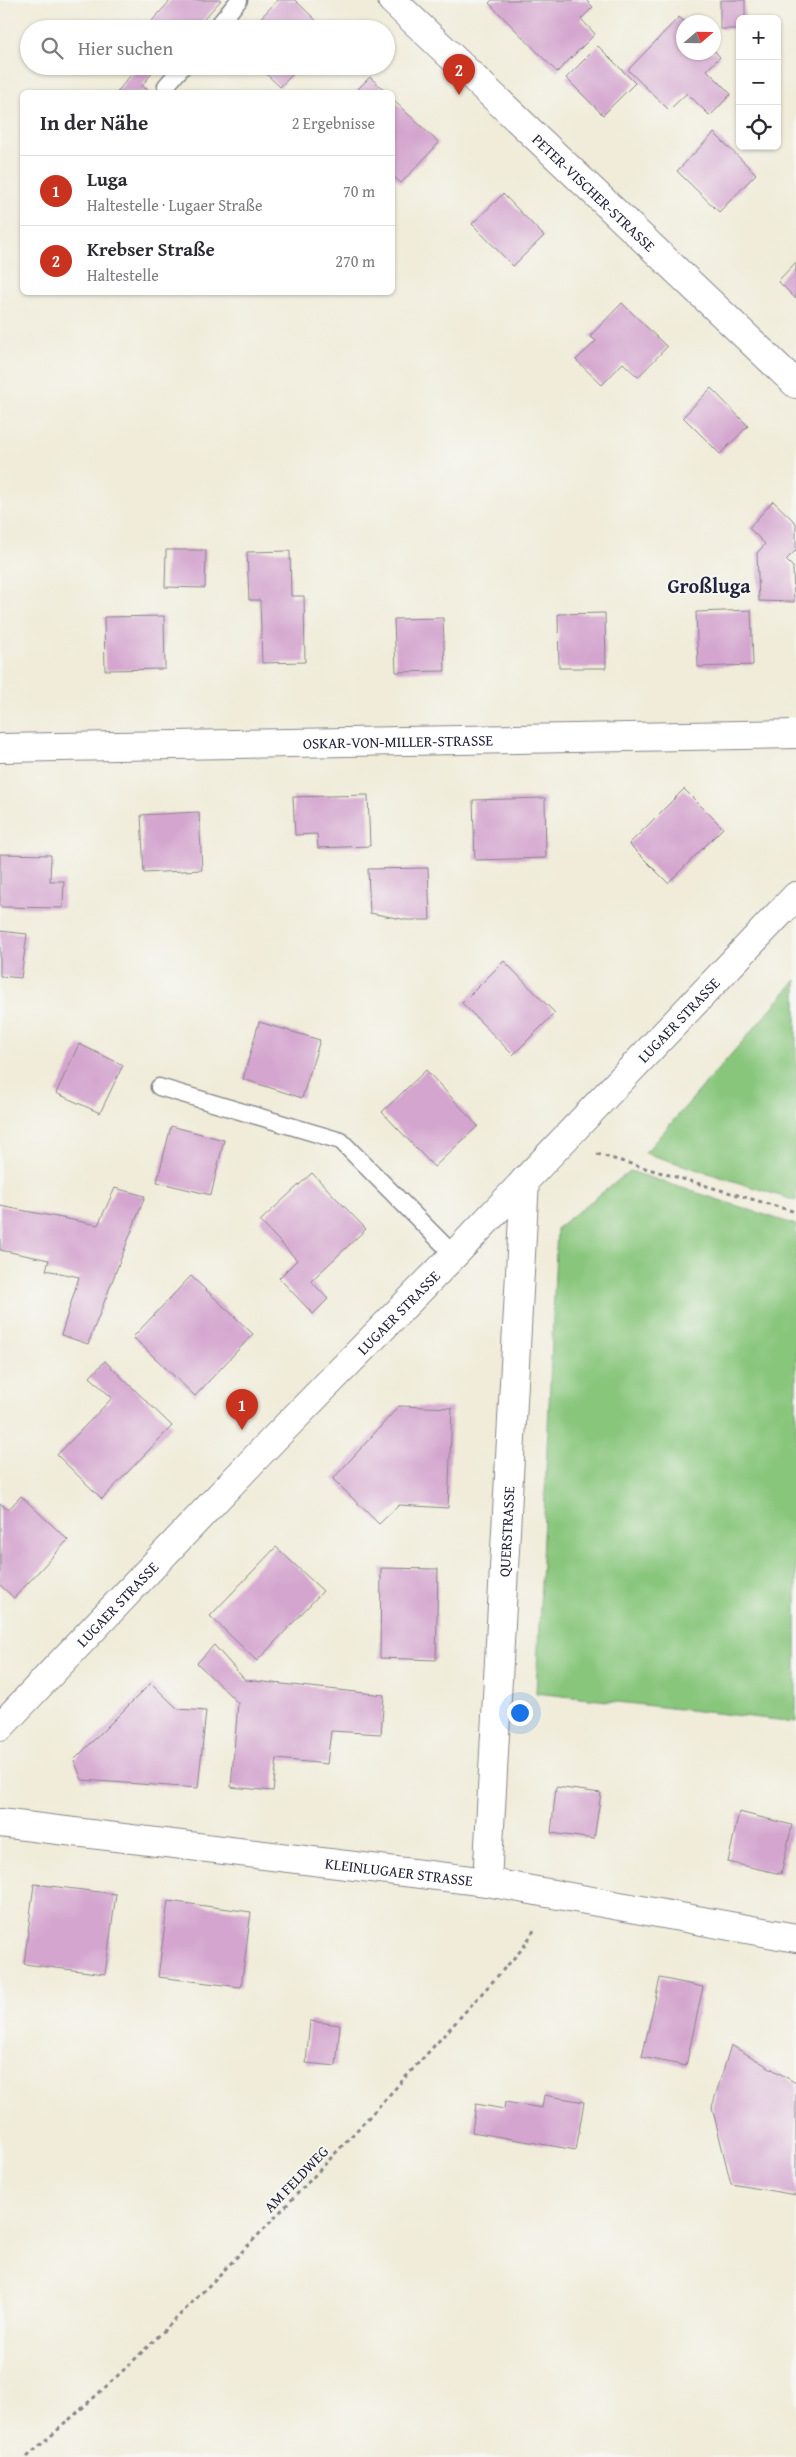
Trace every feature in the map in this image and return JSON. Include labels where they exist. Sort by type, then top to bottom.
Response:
[{"type":"street","name":"PETER-VISCHER-STRASSE","points":[[392,0],[796,384]]},
{"type":"street","name":"OSKAR-VON-MILLER-STRASSE","points":[[0,748],[796,734]]},
{"type":"street","name":"LUGAER STRASSE","points":[[0,1727],[263,1450],[454,1255],[796,896]]},
{"type":"street","name":"QUERSTRASSE","points":[[487,1882],[525,1180]]},
{"type":"street","name":"KLEINLUGAER STRASSE","points":[[0,1823],[487,1882],[796,1938]]},
{"type":"lane","points":[[222,20],[239,0]]},
{"type":"lane","points":[[166,86],[175,75]]},
{"type":"lane","points":[[158,1087],[341,1141],[454,1255]]},
{"type":"path","points":[[559,1143],[796,1212]]},
{"type":"path","name":"AM FELDWEG","points":[[27,2457],[133,2361],[348,2141],[523,1948],[557,1895]]},
{"type":"green space","points":[[796,980],[796,1201],[645,1153]]},
{"type":"green space","points":[[630,1171],[796,1225],[796,1722],[536,1693],[557,1228]]},
{"type":"building","points":[[171,0],[221,0],[203,20],[153,20]]},
{"type":"building","points":[[278,0],[295,0],[316,20],[259,20]]},
{"type":"building","points":[[492,0],[586,0],[593,7],[581,19],[595,34],[557,72],[489,3]]},
{"type":"building","points":[[720,0],[745,0],[745,15],[736,15],[736,29],[721,29]]},
{"type":"building","points":[[676,20],[676,60],[717,60],[707,70],[731,94],[710,116],[687,93],[669,110],[628,70]]},
{"type":"building","points":[[598,46],[635,83],[603,115],[566,78]]},
{"type":"building","points":[[131,75],[150,75],[142,86],[147,90],[119,90]]},
{"type":"building","points":[[267,75],[292,75],[280,87]]},
{"type":"building","points":[[370,77],[384,90],[357,90]]},
{"type":"building","points":[[395,102],[439,143],[401,183],[395,178]]},
{"type":"building","points":[[714,133],[756,174],[719,212],[677,171]]},
{"type":"building","points":[[503,194],[544,236],[513,266],[472,224]]},
{"type":"building","points":[[796,262],[796,299],[778,281]]},
{"type":"building","points":[[622,303],[667,347],[638,377],[623,363],[602,385],[576,360],[596,341],[590,336]]},
{"type":"building","points":[[711,388],[748,426],[720,454],[683,417]]},
{"type":"building","points":[[773,501],[796,523],[796,550],[786,560],[793,567],[794,602],[759,601],[757,553],[765,544],[749,528]]},
{"type":"building","points":[[166,550],[206,550],[205,588],[165,587]]},
{"type":"building","points":[[290,551],[291,596],[304,596],[305,662],[262,663],[260,600],[249,600],[247,552]]},
{"type":"building","points":[[751,610],[753,665],[698,667],[696,612]]},
{"type":"building","points":[[605,613],[606,668],[559,668],[558,614]]},
{"type":"building","points":[[164,616],[165,669],[105,670],[104,617]]},
{"type":"building","points":[[443,618],[445,671],[396,672],[394,619]]},
{"type":"building","points":[[684,789],[723,828],[668,883],[629,844]]},
{"type":"building","points":[[368,795],[370,846],[318,848],[317,834],[295,835],[293,797]]},
{"type":"building","points":[[545,798],[546,858],[475,860],[473,800]]},
{"type":"building","points":[[199,812],[202,870],[144,873],[141,815]]},
{"type":"building","points":[[0,854],[51,855],[50,881],[64,881],[63,908],[0,907]]},
{"type":"building","points":[[428,868],[430,920],[407,920],[370,913],[368,869]]},
{"type":"building","points":[[0,931],[27,934],[21,978],[0,976]]},
{"type":"building","points":[[504,961],[555,1013],[513,1055],[462,1003]]},
{"type":"building","points":[[259,1022],[320,1040],[302,1098],[243,1079]]},
{"type":"building","points":[[79,1044],[123,1065],[100,1113],[56,1093]]},
{"type":"building","points":[[426,1070],[478,1126],[434,1167],[382,1112]]},
{"type":"building","points":[[171,1126],[224,1140],[211,1195],[157,1182]]},
{"type":"building","points":[[312,1173],[366,1229],[311,1281],[328,1299],[313,1314],[279,1278],[297,1260],[260,1221]]},
{"type":"building","points":[[115,1188],[145,1196],[88,1344],[61,1335],[79,1277],[46,1270],[49,1260],[0,1250],[0,1206],[98,1225]]},
{"type":"building","points":[[191,1276],[253,1334],[195,1396],[133,1337]]},
{"type":"building","points":[[105,1361],[172,1426],[102,1499],[57,1455],[112,1398],[90,1377]]},
{"type":"building","points":[[399,1406],[452,1408],[448,1508],[399,1505],[379,1524],[333,1479]]},
{"type":"building","points":[[21,1496],[68,1540],[14,1598],[0,1585],[0,1503],[8,1510]]},
{"type":"building","points":[[276,1547],[323,1591],[257,1661],[210,1616]]},
{"type":"building","points":[[381,1568],[438,1569],[436,1660],[380,1658]]},
{"type":"building","points":[[214,1645],[245,1680],[384,1695],[381,1734],[331,1731],[327,1764],[277,1759],[273,1791],[231,1787],[238,1703],[197,1663]]},
{"type":"building","points":[[151,1683],[178,1709],[206,1711],[198,1788],[82,1780],[74,1760]]},
{"type":"building","points":[[556,1787],[601,1793],[594,1839],[551,1833]]},
{"type":"building","points":[[739,1812],[792,1825],[781,1874],[728,1862]]},
{"type":"building","points":[[34,1884],[116,1894],[105,1974],[24,1964]]},
{"type":"building","points":[[168,1901],[251,1912],[241,1987],[158,1977]]},
{"type":"building","points":[[660,1978],[703,1987],[686,2066],[642,2057]]},
{"type":"building","points":[[310,2021],[340,2025],[336,2066],[306,2063]]},
{"type":"building","points":[[731,2045],[796,2083],[796,2195],[731,2184],[712,2107]]},
{"type":"building","points":[[544,2095],[584,2102],[576,2150],[472,2132],[476,2104],[504,2109],[505,2102],[542,2108]]},
{"type":"place","name":"Krebser Straße","points":[[459,95]]},
{"type":"place","name":"Luga","points":[[242,1430]]},
{"type":"district","name":"Großluga","points":[[709,585]]}]
